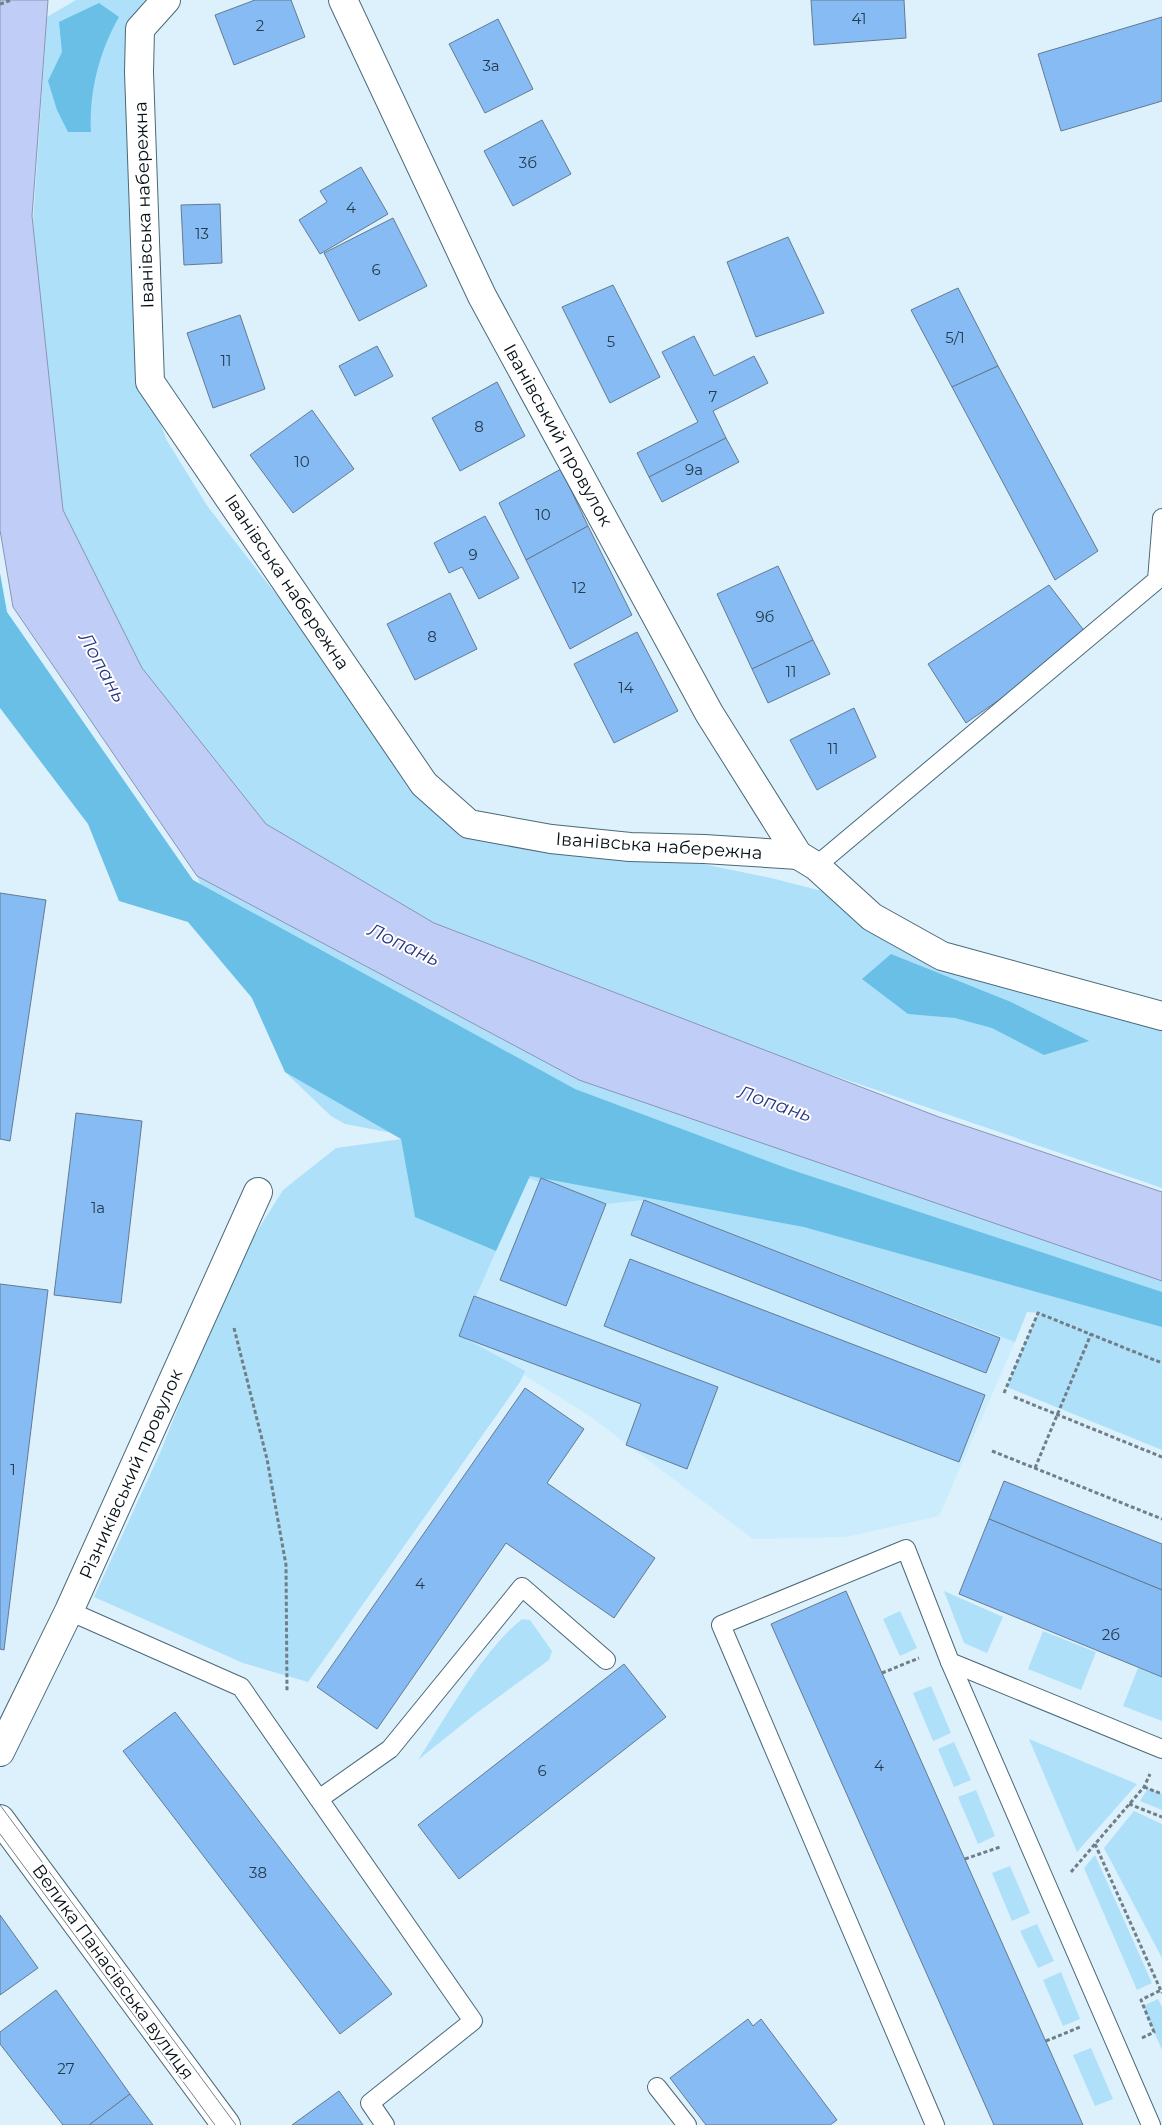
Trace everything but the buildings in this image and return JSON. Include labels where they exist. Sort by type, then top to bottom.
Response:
[{"type":"street","name":"Іванівська набережна","points":[[166,0],[140,30],[139,72],[150,382],[424,784],[470,824],[552,839],[630,847],[704,849],[807,861]]},
{"type":"street","name":"Іванівський провулок","points":[[343,0],[482,296],[709,713],[807,861],[872,917],[942,956],[1162,1016]]},
{"type":"street","name":"Різниківський провулок","points":[[0,1752],[70,1611],[258,1192]]},
{"type":"street","name":"Велика Панасівська вулиця","points":[[0,1819],[226,2125]]},
{"type":"lane","points":[[807,861],[1157,580],[1162,518]]},
{"type":"lane","points":[[935,2125],[721,1625],[906,1549],[950,1662],[1151,2125]]},
{"type":"lane","points":[[319,1799],[390,1749],[522,1587],[606,1660]]},
{"type":"lane","points":[[70,1611],[242,1688],[473,2021],[370,2103],[385,2125]]},
{"type":"lane","points":[[950,1662],[1162,1750]]},
{"type":"lane","points":[[657,2088],[687,2125]]},
{"type":"path","points":[[0,4],[12,0]]},
{"type":"path","points":[[1004,1393],[1038,1313],[1162,1363]]},
{"type":"path","points":[[234,1323],[234,1332],[267,1459],[286,1566],[287,1691]]},
{"type":"path","points":[[1035,1468],[1091,1334]]},
{"type":"path","points":[[1014,1397],[1162,1457]]},
{"type":"path","points":[[992,1451],[1162,1519]]},
{"type":"path","points":[[1051,1895],[1144,1787],[1151,1772]]},
{"type":"path","points":[[1144,1787],[1162,1794]]},
{"type":"path","points":[[1129,1804],[1162,1817]]},
{"type":"path","points":[[965,1859],[1008,1844]]},
{"type":"path","points":[[1095,1844],[1162,1993]]},
{"type":"path","points":[[1046,2040],[1088,2024]]},
{"type":"shaded area","points":[[76,0],[166,0],[140,29],[147,383],[166,439],[208,507],[424,784],[470,824],[688,861],[771,878],[826,892],[857,915],[1162,1028],[1162,1188],[815,1069],[434,923],[266,824],[142,668],[63,510],[33,222],[47,17]]},
{"type":"shaded area","points":[[99,3],[119,17],[106,44],[97,73],[92,102],[91,132],[68,132],[57,110],[48,81],[62,52],[59,22]]},
{"type":"shaded area","points":[[0,573],[7,612],[193,880],[575,1089],[789,1169],[1162,1292],[1162,1327],[804,1227],[530,1176],[496,1251],[415,1217],[401,1139],[285,1072],[252,998],[188,922],[119,901],[88,824],[0,708]]},
{"type":"shaded area","points":[[197,876],[579,1080],[1162,1280],[1162,1450],[1007,1387],[1038,1313],[1027,1312],[1015,1342],[644,1200],[606,1204],[392,1133],[345,1124],[331,1116],[285,1072]]},
{"type":"shaded area","points":[[891,954],[1011,1002],[1089,1041],[1044,1055],[992,1028],[955,1018],[908,1014],[862,979]]},
{"type":"shaded area","points":[[401,1139],[415,1216],[496,1251],[459,1335],[525,1371],[520,1382],[308,1682],[243,1663],[94,1597],[160,1453],[234,1268],[283,1190],[336,1148]]},
{"type":"shaded area","points":[[530,1176],[606,1204],[644,1200],[1015,1342],[939,1516],[846,1537],[753,1539],[587,1414],[459,1336],[474,1296]]},
{"type":"shaded area","points":[[944,1591],[1003,1617],[987,1653],[964,1643]]},
{"type":"shaded area","points":[[900,1611],[917,1648],[900,1656],[883,1619]]},
{"type":"shaded area","points":[[522,1619],[530,1620],[552,1651],[549,1660],[474,1715],[418,1760],[479,1666],[507,1632]]},
{"type":"shaded area","points":[[1043,1631],[1096,1652],[1081,1690],[1028,1669]]},
{"type":"shaded area","points":[[1138,1668],[1162,1677],[1162,1721],[1123,1706]]},
{"type":"shaded area","points":[[931,1686],[951,1733],[933,1741],[913,1693]]},
{"type":"shaded area","points":[[1029,1739],[1137,1784],[1077,1852]]},
{"type":"shaded area","points":[[954,1742],[971,1780],[954,1787],[938,1749]]},
{"type":"shaded area","points":[[1148,1788],[1162,1794],[1162,1810],[1140,1801]]},
{"type":"shaded area","points":[[976,1790],[995,1836],[978,1844],[958,1797]]},
{"type":"shaded area","points":[[1134,1811],[1162,1824],[1162,1958],[1104,1848]]},
{"type":"shaded area","points":[[1095,1855],[1152,1983],[1137,1990],[1084,1868]]},
{"type":"shaded area","points":[[1010,1866],[1030,1913],[1012,1921],[992,1873]]},
{"type":"shaded area","points":[[1037,1924],[1054,1961],[1038,1968],[1020,1931]]},
{"type":"shaded area","points":[[1061,1972],[1080,2019],[1063,2026],[1043,1980]]},
{"type":"shaded area","points":[[1158,1999],[1162,2007],[1162,2050],[1143,2006]]},
{"type":"shaded area","points":[[1091,2048],[1113,2099],[1095,2106],[1073,2055]]},
{"type":"water","name":"Лопань","points":[[0,0],[48,0],[32,216],[63,510],[142,668],[266,824],[434,923],[939,1117],[1162,1192],[1162,1281],[579,1080],[197,876],[13,607],[0,530]]},
{"type":"tram line","points":[[0,1805],[236,2125]]},
{"type":"tram line","points":[[0,1834],[215,2125]]}]
